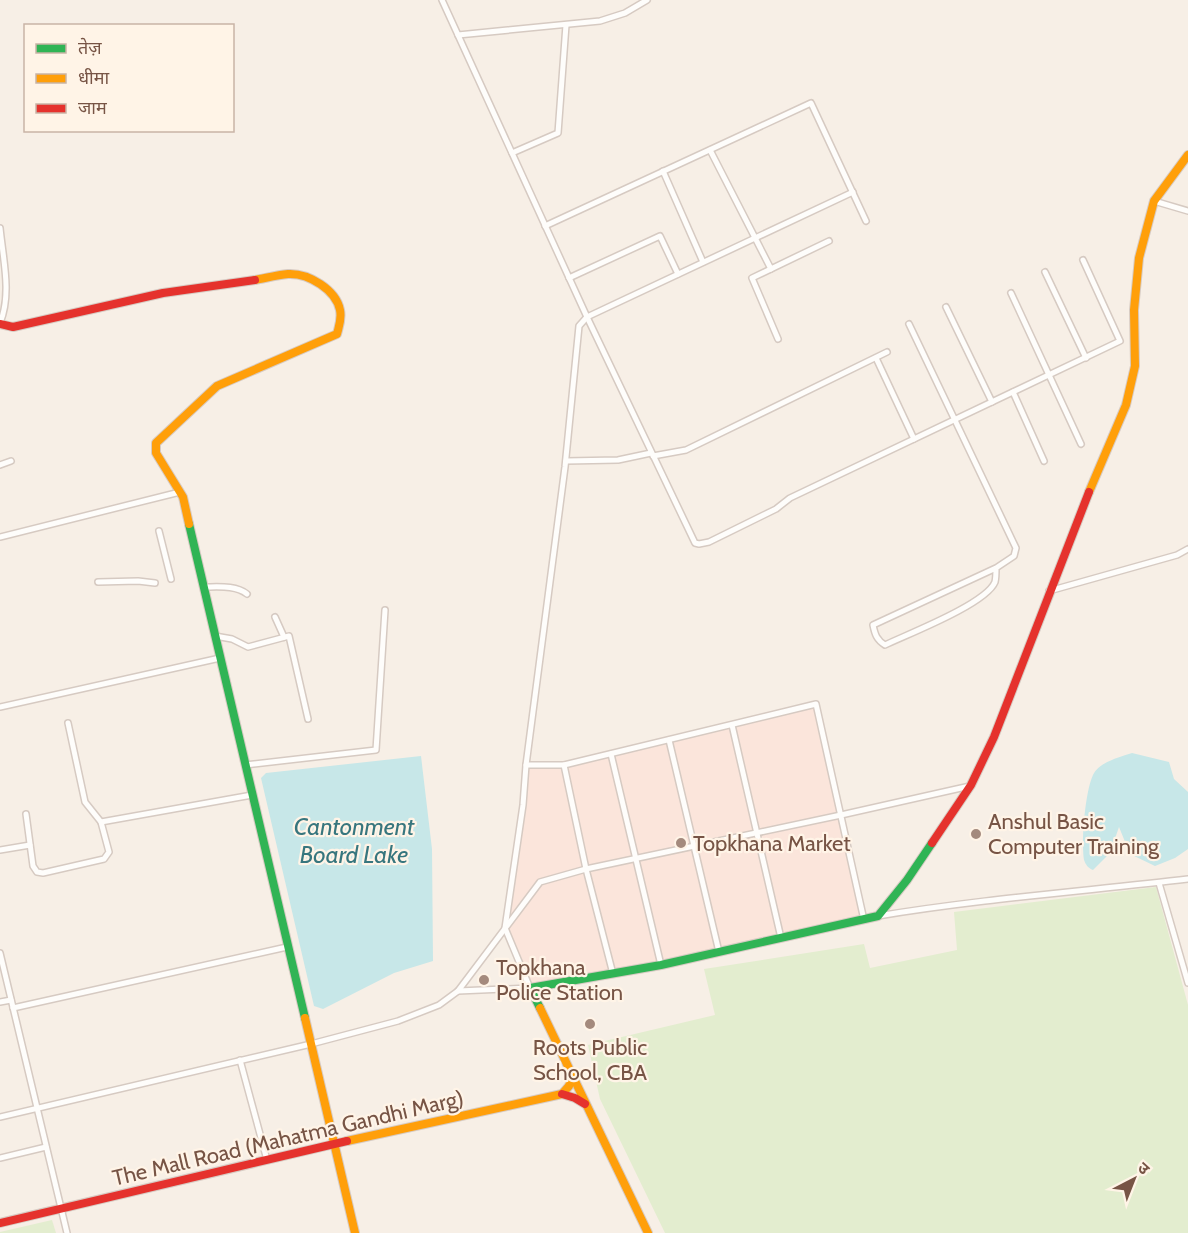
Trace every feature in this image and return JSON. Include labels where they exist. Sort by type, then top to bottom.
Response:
[{"type":"street","points":[[442,0],[587,317],[695,543],[699,544],[776,509],[790,498],[1120,341],[1083,260]]},
{"type":"street","points":[[458,35],[600,21],[625,13],[647,0]]},
{"type":"street","points":[[512,153],[558,133],[566,25]]},
{"type":"street","points":[[545,226],[811,103],[866,220]]},
{"type":"street","points":[[710,150],[771,269]]},
{"type":"street","points":[[878,915],[907,880],[971,785],[994,737],[1049,591],[1126,405],[1135,366],[1134,310],[1139,258],[1154,201],[1188,155]]},
{"type":"street","points":[[663,171],[704,262]]},
{"type":"street","points":[[648,1233],[530,988],[505,928],[523,805],[526,765],[566,461],[579,326],[587,317],[853,192]]},
{"type":"street","points":[[1154,201],[1188,211]]},
{"type":"street","points":[[0,228],[6,295],[5,312],[0,323],[13,327],[163,293],[290,274],[301,275],[313,280],[336,298],[342,311],[341,325],[337,334],[217,386],[156,443],[156,453],[183,497],[355,1233]]},
{"type":"street","points":[[569,278],[660,236],[678,274]]},
{"type":"street","points":[[778,339],[752,278],[829,241]]},
{"type":"street","points":[[1045,272],[1086,358]]},
{"type":"street","points":[[1011,293],[1081,444]]},
{"type":"street","points":[[946,307],[992,402]]},
{"type":"street","points":[[909,324],[1016,548],[1014,556],[996,568],[873,625],[875,635],[885,645],[965,607],[988,591],[995,581],[996,568]]},
{"type":"street","points":[[566,461],[618,460],[686,450],[887,352]]},
{"type":"street","points":[[876,358],[914,439]]},
{"type":"street","points":[[1012,392],[1044,461]]},
{"type":"street","points":[[0,465],[11,461]]},
{"type":"street","points":[[0,537],[180,492]]},
{"type":"street","points":[[159,531],[171,579]]},
{"type":"street","points":[[1049,591],[1177,555],[1188,549]]},
{"type":"street","points":[[98,582],[155,583]]},
{"type":"street","points":[[204,587],[232,588],[247,594]]},
{"type":"street","points":[[245,765],[376,750],[385,610]]},
{"type":"street","points":[[275,617],[284,638]]},
{"type":"street","points":[[215,636],[232,639],[248,647],[289,636],[309,719]]},
{"type":"street","points":[[0,707],[220,658]]},
{"type":"street","points":[[526,765],[564,765],[816,704],[864,920]]},
{"type":"street","points":[[26,814],[33,866],[37,872],[43,873],[104,859],[110,852],[101,822],[85,802],[68,723]]},
{"type":"street","points":[[732,724],[782,938]]},
{"type":"street","points":[[669,740],[718,952]]},
{"type":"street","points":[[610,754],[661,965]]},
{"type":"street","points":[[564,765],[586,869],[613,974]]},
{"type":"street","points":[[0,1117],[311,1044],[398,1021],[439,1005],[458,991],[540,882],[586,869],[756,834],[971,785]]},
{"type":"street","points":[[101,822],[252,795]]},
{"type":"street","points":[[0,850],[30,845]]},
{"type":"street","points":[[458,991],[530,988],[613,974],[864,920],[878,915],[944,905],[1188,879]]},
{"type":"street","points":[[1159,882],[1188,983]]},
{"type":"street","points":[[13,1008],[287,947]]},
{"type":"street","points":[[0,953],[2,974],[11,1000],[67,1233]]},
{"type":"street","points":[[0,1002],[11,1000]]},
{"type":"street","points":[[240,1060],[267,1160]]},
{"type":"street","points":[[572,1075],[569,1086],[562,1094],[575,1098],[588,1107]]},
{"type":"street","name":"The Mall Road (Mahatma Gandhi Marg)","points":[[0,1223],[333,1144],[562,1094]]},
{"type":"street","points":[[0,1158],[46,1147]]},
{"type":"shaded area","name":"Topkhana Market","points":[[816,704],[864,920],[530,988],[505,928],[526,765],[564,765]]},
{"type":"green space","points":[[1156,887],[1188,1005],[1188,1233],[665,1233],[600,1099],[588,1045],[715,1015],[704,969],[864,944],[870,968],[957,950],[954,912]]},
{"type":"green space","points":[[52,1220],[56,1233],[0,1233],[0,1232]]},
{"type":"water","points":[[1132,753],[1169,762],[1174,779],[1188,792],[1188,849],[1175,858],[1155,866],[1130,854],[1119,827],[1110,853],[1093,870],[1084,860],[1083,852],[1084,817],[1090,783],[1096,770],[1100,767]]},
{"type":"water","name":"Cantonment Board Lake","points":[[421,756],[432,849],[433,961],[394,973],[323,1009],[314,1006],[261,778],[266,773]]},
{"type":"traffic: fast","points":[[189,524],[305,1018]]},
{"type":"traffic: fast","points":[[540,1008],[530,988],[661,965],[878,916],[907,880],[932,843]]},
{"type":"traffic: slow","points":[[1089,492],[1126,405],[1135,366],[1134,310],[1139,258],[1154,201],[1188,155]]},
{"type":"traffic: slow","points":[[189,524],[183,497],[156,453],[156,443],[217,386],[337,334],[339,328],[341,313],[337,303],[320,284],[296,274],[255,280]]},
{"type":"traffic: slow","points":[[540,1008],[648,1233]]},
{"type":"traffic: slow","points":[[305,1018],[355,1233]]},
{"type":"traffic: slow","points":[[347,1141],[562,1094],[569,1086],[572,1076]]},
{"type":"traffic: jam","points":[[0,324],[13,327],[163,293],[255,280]]},
{"type":"traffic: jam","points":[[932,843],[971,785],[994,737],[1089,492]]},
{"type":"traffic: jam","points":[[562,1094],[585,1104]]},
{"type":"traffic: jam","points":[[0,1223],[347,1141]]},
{"type":"place","name":"Anshul Basic Computer Training","points":[[976,834]]},
{"type":"place","name":"Topkhana Market","points":[[681,843]]},
{"type":"place","name":"Topkhana Police Station","points":[[484,980]]},
{"type":"place","name":"Roots Public School, CBA","points":[[590,1024]]}]
